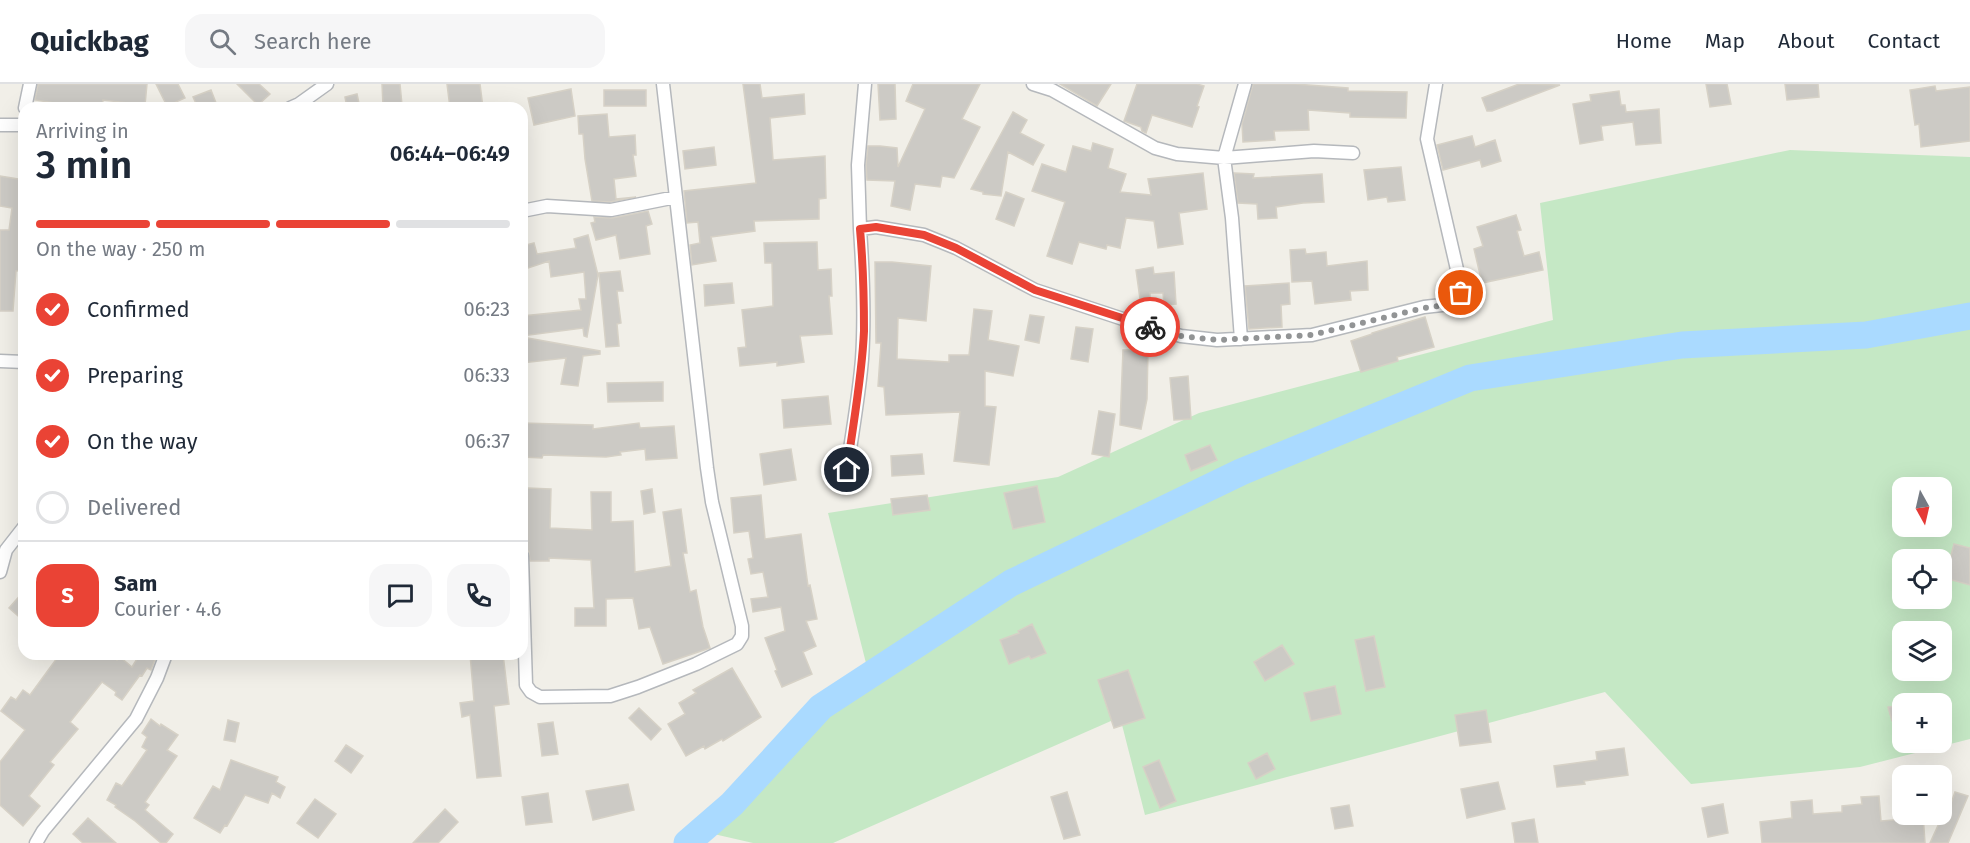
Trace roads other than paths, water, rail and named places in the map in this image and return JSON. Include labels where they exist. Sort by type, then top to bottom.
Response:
[{"type":"street","points":[[26,102],[30,84]]},
{"type":"street","points":[[300,102],[327,84]]},
{"type":"street","points":[[525,660],[526,685],[531,692],[540,697],[610,696],[696,664],[737,644],[742,636],[742,626],[712,501],[663,84]]},
{"type":"street","points":[[847,470],[864,332],[858,165],[865,84]]},
{"type":"street","points":[[1033,84],[1052,87],[1155,148],[1178,154],[1224,158],[1314,151],[1353,153]]},
{"type":"street","points":[[1241,339],[1232,218],[1224,158],[1245,84]]},
{"type":"street","points":[[860,229],[876,227],[924,235],[956,248],[1035,290],[1181,336],[1217,340],[1312,335],[1424,308],[1451,304],[1459,301],[1461,293],[1459,278],[1427,139],[1436,84]]},
{"type":"street","points":[[0,125],[18,122]]},
{"type":"street","points":[[528,210],[546,206],[611,210],[676,197]]},
{"type":"street","points":[[0,361],[18,362]]},
{"type":"street","points":[[0,572],[3,550],[18,534]]},
{"type":"street","points":[[36,843],[43,831],[136,720],[164,660]]},
{"type":"waterway","points":[[687,843],[732,804],[821,707],[1011,583],[1241,472],[1470,378],[1682,345],[1866,335],[1970,316]]}]
